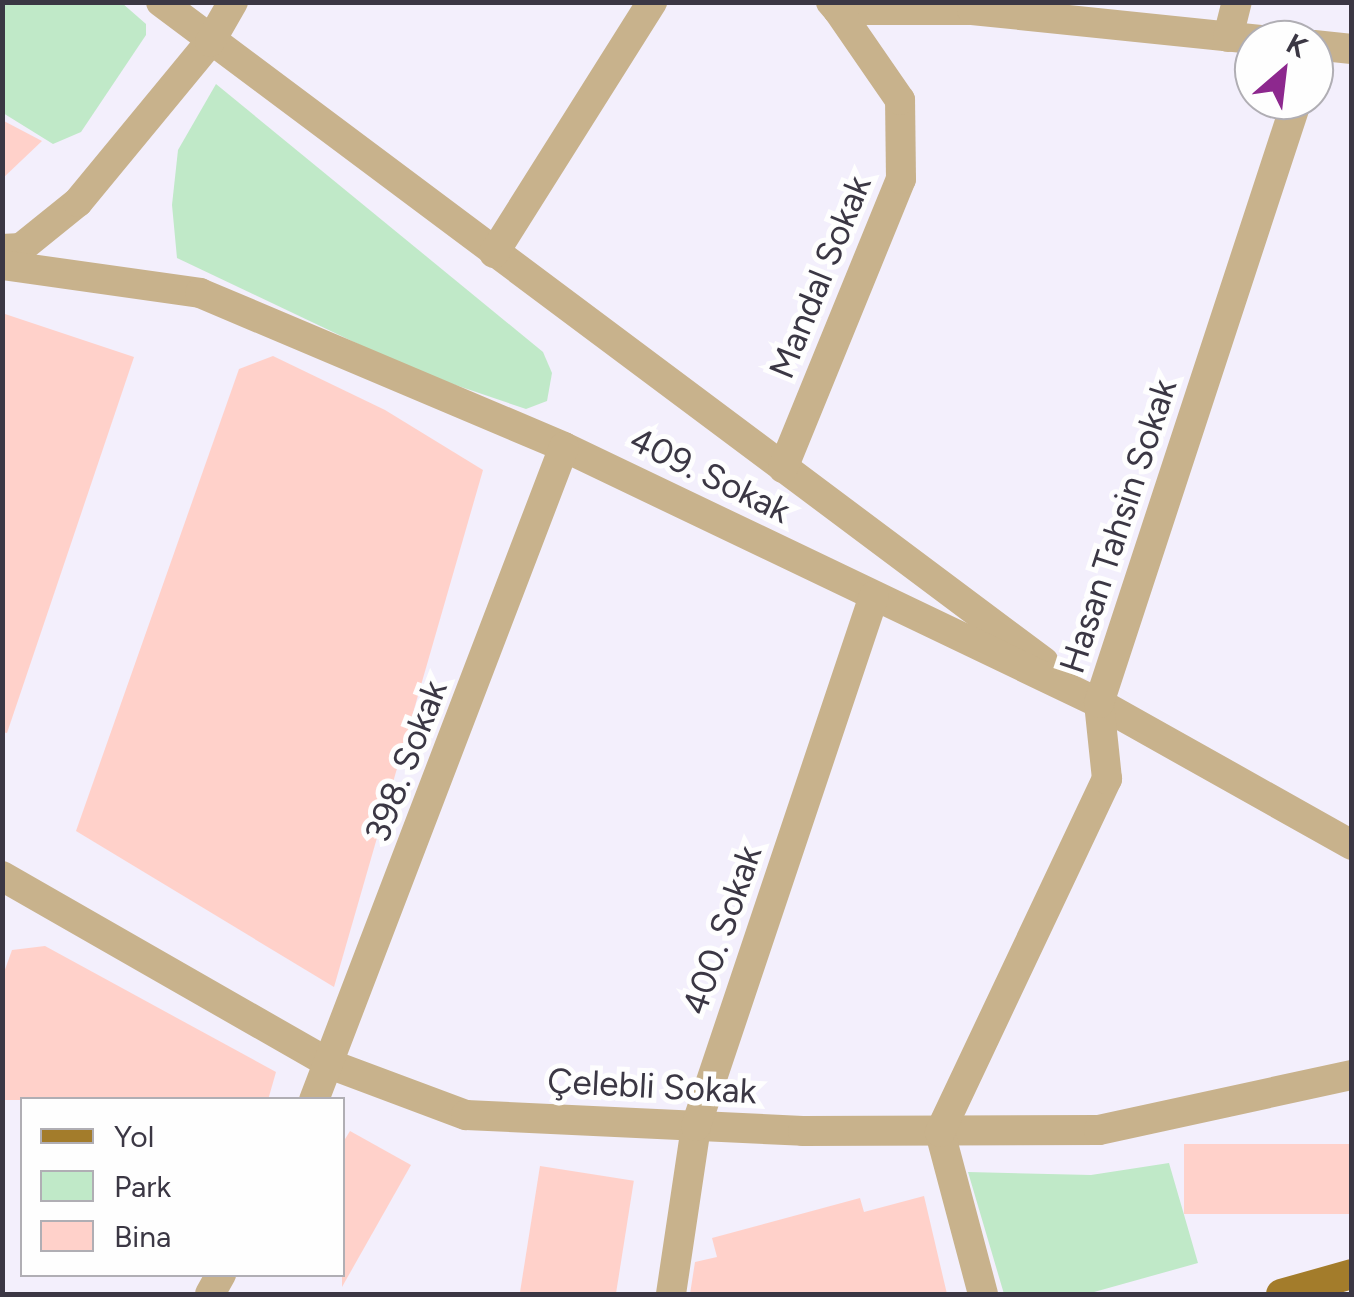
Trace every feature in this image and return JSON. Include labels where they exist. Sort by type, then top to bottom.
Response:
[{"type":"main road","points":[[1281,1294],[1352,1274]]},
{"type":"street","points":[[162,2],[210,42],[1100,703]]},
{"type":"street","points":[[2,250],[21,248],[78,202],[210,42],[233,2]]},
{"type":"street","points":[[494,252],[652,2]]},
{"type":"street","points":[[1228,37],[1237,2]]},
{"type":"street","points":[[834,6],[1013,8],[1234,38]]},
{"type":"street","name":"Mandal Sokak","points":[[783,468],[901,179],[900,100],[834,6]]},
{"type":"street","name":"Hasan Tahsin Sokak","points":[[940,1132],[1108,779],[1100,703],[1290,120]]},
{"type":"street","name":"409. Sokak","points":[[2,265],[200,293],[564,447],[1100,703],[1352,846]]},
{"type":"street","name":"398. Sokak","points":[[316,1097],[332,1065],[564,447]]},
{"type":"street","name":"400. Sokak","points":[[671,1294],[696,1126],[874,596]]},
{"type":"street","name":"Çelebli Sokak","points":[[2,876],[332,1065],[466,1114],[696,1126],[940,1132],[1099,1130],[1352,1075]]},
{"type":"street","points":[[940,1132],[983,1294]]},
{"type":"green space","points":[[2,3],[122,3],[146,24],[146,35],[81,132],[53,144],[3,113]]},
{"type":"green space","points":[[216,84],[543,352],[552,373],[547,401],[526,409],[417,372],[177,258],[172,205],[178,150]]},
{"type":"green space","points":[[1169,1163],[1198,1263],[1087,1294],[1004,1294],[968,1172],[1091,1175]]},
{"type":"building","points":[[2,120],[42,141],[2,179]]},
{"type":"building","points":[[2,313],[134,357],[7,733],[2,732]]},
{"type":"building","points":[[273,356],[385,410],[483,470],[334,987],[76,831],[239,369]]},
{"type":"building","points":[[45,946],[276,1072],[269,1097],[2,1100],[2,978],[12,950]]},
{"type":"building","points":[[350,1131],[411,1165],[342,1287],[345,1277],[345,1139]]},
{"type":"building","points":[[1184,1144],[1352,1144],[1352,1214],[1184,1214]]},
{"type":"building","points":[[540,1166],[634,1181],[616,1294],[520,1293]]},
{"type":"building","points":[[924,1196],[947,1294],[690,1294],[695,1262],[717,1257],[712,1238],[860,1198],[864,1212]]}]
